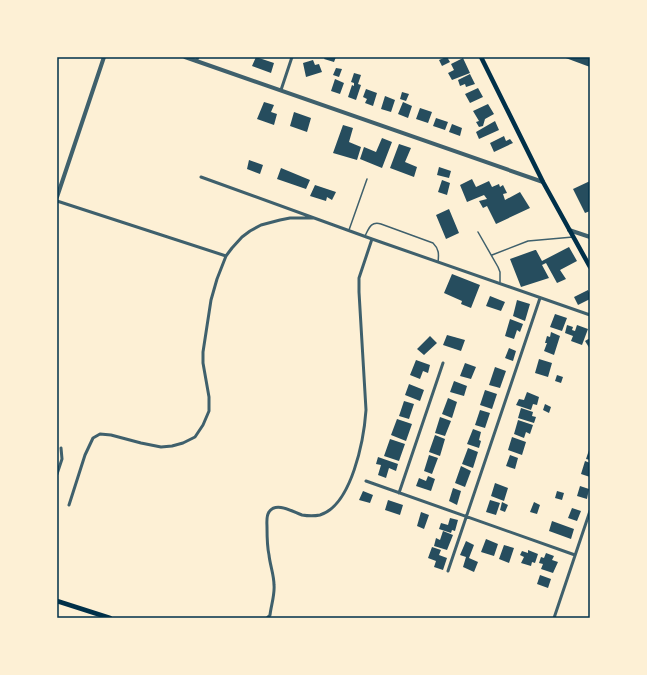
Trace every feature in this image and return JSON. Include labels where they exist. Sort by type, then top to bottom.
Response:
[{"type":"main road","points":[[481,57],[543,182],[590,267]]},
{"type":"main road","points":[[57,601],[110,618]]},
{"type":"street","points":[[57,197],[104,57]]},
{"type":"street","points":[[185,57],[197,59],[543,182]]},
{"type":"street","points":[[281,90],[292,57]]},
{"type":"street","points":[[200,177],[349,231],[590,315]]},
{"type":"street","points":[[57,201],[226,256]]},
{"type":"street","points":[[69,505],[85,455],[93,438],[100,434],[111,434],[161,447],[183,443],[195,437],[203,425],[208,411],[209,396],[203,363],[206,335],[209,311],[215,287],[226,256],[242,237],[261,225],[285,219],[313,218]]},
{"type":"street","points":[[569,230],[590,237]]},
{"type":"street","points":[[268,618],[270,615],[274,586],[267,538],[269,512],[278,507],[311,516],[319,515],[331,509],[335,506],[345,491],[360,452],[366,410],[360,328],[359,285],[372,239]]},
{"type":"street","points":[[448,571],[540,298]]},
{"type":"street","points":[[399,493],[443,362]]},
{"type":"street","points":[[57,474],[62,459],[61,448]]},
{"type":"street","points":[[366,481],[575,554]]},
{"type":"street","points":[[554,618],[590,511]]},
{"type":"lane","points":[[349,231],[366,179]]},
{"type":"lane","points":[[365,236],[373,224],[381,224],[433,243],[437,246],[439,253],[438,262]]},
{"type":"lane","points":[[478,232],[498,267],[500,272],[500,284]]},
{"type":"lane","points":[[492,255],[528,241],[573,237]]},
{"type":"building","points":[[256,57],[274,63],[271,73],[252,66]]},
{"type":"building","points":[[325,57],[336,57],[334,62],[324,59]]},
{"type":"building","points":[[446,57],[450,62],[442,66],[439,60]]},
{"type":"building","points":[[563,57],[590,57],[590,67]]},
{"type":"building","points":[[463,58],[470,73],[452,80],[448,73],[454,70],[451,64]]},
{"type":"building","points":[[313,60],[315,65],[319,64],[322,72],[306,77],[303,63]]},
{"type":"building","points":[[336,68],[342,69],[339,77],[333,75]]},
{"type":"building","points":[[354,73],[361,75],[358,84],[361,85],[356,100],[348,97],[352,85],[354,86],[354,83],[351,82]]},
{"type":"building","points":[[470,74],[475,84],[466,87],[465,84],[460,86],[458,80]]},
{"type":"building","points":[[335,79],[344,83],[340,94],[331,91]]},
{"type":"building","points":[[478,88],[483,97],[470,103],[465,94]]},
{"type":"building","points":[[366,89],[377,93],[373,106],[365,103],[367,99],[363,97]]},
{"type":"building","points":[[402,92],[409,94],[406,101],[400,99]]},
{"type":"building","points":[[385,96],[395,100],[391,112],[381,109]]},
{"type":"building","points":[[264,102],[274,105],[271,112],[277,114],[274,125],[257,119]]},
{"type":"building","points":[[403,102],[412,106],[408,118],[398,114]]},
{"type":"building","points":[[488,104],[494,114],[485,119],[483,126],[479,127],[476,122],[479,121],[473,111]]},
{"type":"building","points":[[420,108],[432,112],[428,123],[416,119]]},
{"type":"building","points":[[294,112],[311,118],[307,132],[290,126]]},
{"type":"building","points":[[436,118],[448,122],[445,130],[433,126]]},
{"type":"building","points":[[495,121],[499,130],[479,139],[476,132]]},
{"type":"building","points":[[452,124],[462,128],[460,136],[449,132]]},
{"type":"building","points":[[343,125],[353,128],[349,142],[361,147],[357,160],[333,153]]},
{"type":"building","points":[[504,136],[506,141],[510,139],[513,143],[494,152],[490,143]]},
{"type":"building","points":[[382,138],[392,142],[382,168],[360,159],[364,147],[376,152]]},
{"type":"building","points":[[399,144],[411,148],[405,162],[417,167],[414,177],[390,168]]},
{"type":"building","points":[[249,160],[263,165],[260,174],[247,169]]},
{"type":"building","points":[[439,167],[451,171],[449,178],[437,175]]},
{"type":"building","points":[[281,168],[310,180],[306,189],[277,179]]},
{"type":"building","points":[[472,179],[476,187],[489,181],[492,187],[499,184],[500,187],[503,185],[507,193],[503,194],[505,200],[520,192],[530,208],[496,224],[487,206],[483,208],[479,201],[487,199],[484,195],[467,202],[460,185]]},
{"type":"building","points":[[442,180],[450,183],[447,195],[438,192]]},
{"type":"building","points":[[590,181],[590,211],[585,213],[573,189]]},
{"type":"building","points":[[315,185],[336,192],[332,200],[327,197],[326,201],[310,196]]},
{"type":"building","points":[[449,209],[459,233],[446,239],[436,215]]},
{"type":"building","points":[[569,247],[577,261],[560,270],[566,279],[557,283],[546,263],[542,265],[549,278],[521,287],[510,259],[536,250],[542,261]]},
{"type":"building","points":[[452,274],[480,285],[471,308],[461,304],[462,301],[444,293]]},
{"type":"building","points":[[588,290],[590,299],[578,305],[574,297]]},
{"type":"building","points":[[490,296],[505,302],[501,311],[486,306]]},
{"type":"building","points":[[517,300],[530,304],[525,321],[513,316]]},
{"type":"building","points":[[555,314],[567,318],[562,331],[550,327]]},
{"type":"building","points":[[510,319],[523,324],[520,332],[517,330],[514,339],[505,336]]},
{"type":"building","points":[[567,325],[573,327],[572,330],[575,331],[577,325],[588,329],[582,345],[571,341],[573,336],[565,333]]},
{"type":"building","points":[[551,332],[560,336],[554,355],[544,351],[547,343],[545,343],[547,336],[550,337]]},
{"type":"building","points":[[447,335],[465,340],[461,351],[443,345]]},
{"type":"building","points":[[430,336],[437,343],[424,355],[417,349]]},
{"type":"building","points":[[590,338],[590,349],[585,341]]},
{"type":"building","points":[[509,348],[516,351],[513,361],[505,358]]},
{"type":"building","points":[[539,359],[552,363],[548,377],[535,373]]},
{"type":"building","points":[[416,360],[430,365],[428,373],[423,371],[420,379],[410,375]]},
{"type":"building","points":[[465,363],[476,367],[471,379],[460,376]]},
{"type":"building","points":[[495,367],[506,371],[500,388],[489,385]]},
{"type":"building","points":[[557,375],[563,377],[561,383],[555,381]]},
{"type":"building","points":[[454,381],[467,386],[464,396],[450,392]]},
{"type":"building","points":[[409,384],[424,390],[420,401],[405,395]]},
{"type":"building","points":[[485,390],[497,394],[492,409],[480,405]]},
{"type":"building","points":[[527,392],[539,397],[537,405],[533,404],[531,410],[516,405],[519,399],[524,400]]},
{"type":"building","points":[[448,398],[457,402],[452,418],[442,414]]},
{"type":"building","points":[[404,401],[414,404],[409,419],[399,416]]},
{"type":"building","points":[[545,404],[551,407],[549,413],[543,410]]},
{"type":"building","points":[[521,408],[533,412],[532,416],[536,417],[534,423],[518,418]]},
{"type":"building","points":[[480,410],[490,413],[485,428],[475,425]]},
{"type":"building","points":[[440,417],[451,421],[445,436],[435,433]]},
{"type":"building","points":[[397,419],[412,424],[406,441],[391,435]]},
{"type":"building","points":[[518,420],[533,425],[530,434],[526,432],[524,438],[514,434]]},
{"type":"building","points":[[473,429],[481,432],[479,448],[467,444]]},
{"type":"building","points":[[435,435],[445,439],[440,456],[429,452]]},
{"type":"building","points":[[512,437],[526,442],[522,455],[508,450]]},
{"type":"building","points":[[390,439],[405,444],[399,461],[384,456]]},
{"type":"building","points":[[590,447],[590,460],[586,459]]},
{"type":"building","points":[[468,448],[478,452],[473,468],[462,464]]},
{"type":"building","points":[[429,455],[438,458],[432,474],[424,471]]},
{"type":"building","points":[[510,455],[518,458],[515,469],[506,466]]},
{"type":"building","points":[[378,457],[398,464],[396,471],[389,468],[386,478],[378,475],[381,465],[376,464]]},
{"type":"building","points":[[585,461],[590,463],[590,477],[581,474]]},
{"type":"building","points":[[461,466],[471,471],[465,487],[455,483]]},
{"type":"building","points":[[428,476],[435,479],[431,491],[416,486],[419,478],[426,481]]},
{"type":"building","points":[[495,483],[508,488],[504,501],[491,496]]},
{"type":"building","points":[[580,486],[589,489],[587,499],[577,496]]},
{"type":"building","points":[[453,488],[461,491],[457,505],[449,501]]},
{"type":"building","points":[[363,491],[373,495],[370,503],[359,500]]},
{"type":"building","points":[[557,491],[564,493],[562,500],[555,498]]},
{"type":"building","points":[[388,500],[403,505],[400,515],[385,510]]},
{"type":"building","points":[[490,500],[500,503],[496,515],[486,512]]},
{"type":"building","points":[[502,502],[508,505],[505,512],[500,510]]},
{"type":"building","points":[[534,502],[540,505],[537,514],[530,512]]},
{"type":"building","points":[[572,508],[581,511],[577,521],[568,518]]},
{"type":"building","points":[[421,512],[429,515],[424,529],[417,526]]},
{"type":"building","points":[[450,518],[458,520],[455,531],[452,530],[451,533],[439,529],[441,523],[448,525]]},
{"type":"building","points":[[552,521],[574,529],[571,539],[549,531]]},
{"type":"building","points":[[443,531],[453,535],[447,550],[434,546],[436,538],[440,540]]},
{"type":"building","points":[[486,539],[498,544],[494,556],[481,552]]},
{"type":"building","points":[[466,541],[474,545],[469,558],[478,562],[474,572],[463,567],[466,557],[460,555]]},
{"type":"building","points":[[504,545],[514,548],[509,563],[499,559]]},
{"type":"building","points":[[432,547],[441,550],[439,555],[447,558],[443,570],[434,567],[436,561],[428,558]]},
{"type":"building","points":[[528,550],[538,554],[535,563],[532,562],[531,566],[521,563],[524,557],[520,555],[522,551],[528,553]]},
{"type":"building","points":[[546,553],[554,556],[552,560],[558,562],[553,573],[541,569],[543,564],[539,563],[541,557],[544,558]]},
{"type":"building","points":[[540,575],[551,579],[548,588],[537,584]]}]
